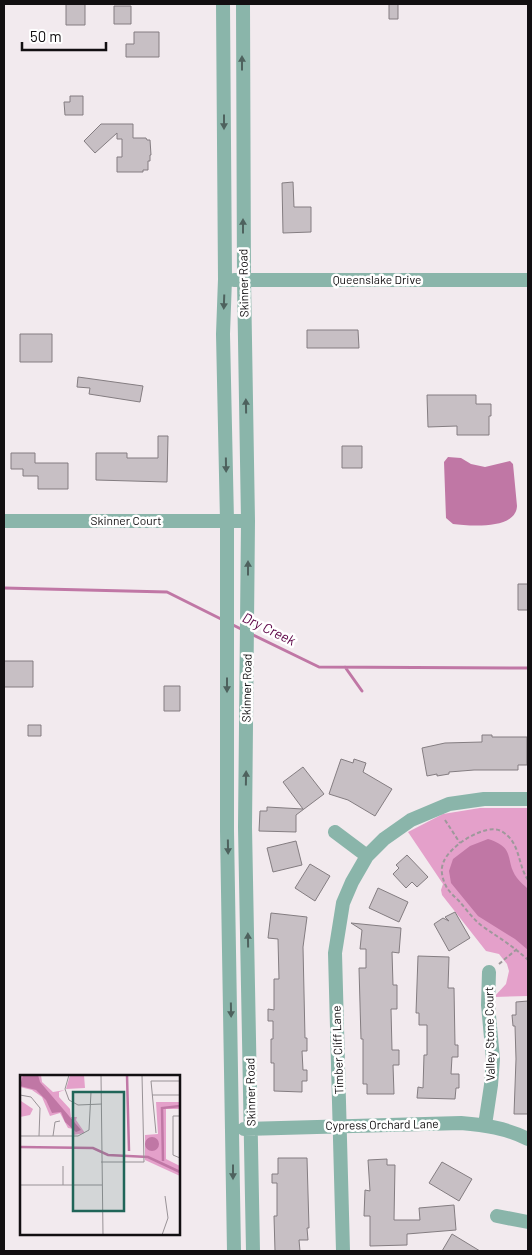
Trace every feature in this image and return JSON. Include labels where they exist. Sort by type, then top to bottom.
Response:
[{"type":"street","name":"Skinner Road","points":[[223,4],[225,280],[223,334],[227,521],[227,831],[234,1251]]},
{"type":"street","name":"Skinner Road","points":[[243,4],[244,280],[248,521],[245,827],[253,1251]]},
{"type":"street","name":"Queenslake Drive","points":[[225,280],[528,280]]},
{"type":"street","name":"Skinner Court","points":[[4,521],[248,521]]},
{"type":"street","name":"Timber Cliff Lane","points":[[343,1251],[335,953],[344,903],[352,882],[367,856],[396,829],[411,820],[449,804],[484,799],[528,799]]},
{"type":"street","points":[[335,832],[367,856]]},
{"type":"street","name":"Valley Stone Court","points":[[485,1125],[493,1059],[488,1006],[489,972]]},
{"type":"street","name":"Cypress Orchard Lane","points":[[233,1129],[460,1123],[485,1125],[512,1131],[528,1139]]},
{"type":"street","points":[[497,1216],[528,1222]]},
{"type":"path","points":[[437,808],[460,843]]},
{"type":"path","points":[[528,880],[514,844],[500,830],[488,829],[460,843],[444,860],[442,874],[446,886],[476,921],[516,949],[528,960]]},
{"type":"path","points":[[489,972],[516,949]]},
{"type":"shaded area","points":[[448,457],[461,458],[471,464],[485,467],[510,461],[513,464],[517,506],[515,514],[501,523],[491,525],[453,524],[446,518],[444,462]]},
{"type":"shaded area","points":[[480,808],[528,808],[528,996],[494,997],[506,984],[509,971],[507,964],[499,954],[486,951],[442,895],[443,884],[408,832],[443,814]]},
{"type":"shaded area","points":[[488,839],[503,846],[513,872],[528,889],[528,950],[515,939],[478,916],[451,883],[449,871],[453,859],[470,846]]},
{"type":"building","points":[[66,4],[85,4],[85,25],[66,25]]},
{"type":"building","points":[[389,4],[398,4],[398,19],[389,19]]},
{"type":"building","points":[[114,6],[131,6],[131,24],[114,24]]},
{"type":"building","points":[[134,32],[159,32],[159,57],[126,57],[126,44],[134,44]]},
{"type":"building","points":[[70,96],[83,96],[83,115],[65,115],[64,102],[70,102]]},
{"type":"building","points":[[101,124],[133,124],[133,138],[146,138],[150,140],[151,155],[150,161],[148,161],[148,170],[143,170],[143,172],[117,172],[117,157],[122,157],[122,139],[117,139],[117,133],[95,153],[84,141]]},
{"type":"building","points":[[293,182],[294,207],[311,207],[311,232],[283,233],[282,183]]},
{"type":"building","points":[[307,330],[358,330],[359,348],[307,348]]},
{"type":"building","points":[[20,334],[52,334],[52,362],[20,362]]},
{"type":"building","points":[[78,377],[143,386],[140,402],[89,394],[90,388],[77,387]]},
{"type":"building","points":[[427,395],[476,395],[476,404],[491,404],[489,435],[457,435],[457,426],[428,427]]},
{"type":"building","points":[[158,436],[168,436],[167,482],[96,480],[96,453],[127,453],[127,458],[158,458]]},
{"type":"building","points":[[342,446],[362,446],[362,468],[342,468]]},
{"type":"building","points":[[11,453],[35,453],[35,463],[68,463],[68,489],[38,489],[38,476],[23,476],[23,469],[11,469]]},
{"type":"building","points":[[518,584],[528,584],[528,610],[518,610]]},
{"type":"building","points":[[4,661],[33,661],[33,687],[4,687]]},
{"type":"building","points":[[164,686],[180,686],[180,711],[164,711]]},
{"type":"building","points":[[28,725],[41,725],[41,736],[28,736]]},
{"type":"building","points":[[482,735],[492,735],[492,737],[527,737],[527,765],[518,765],[518,770],[474,770],[427,776],[422,748],[445,743],[482,742]]},
{"type":"building","points":[[341,759],[353,763],[354,759],[366,763],[363,772],[392,789],[375,816],[348,800],[329,794]]},
{"type":"building","points":[[303,767],[324,794],[296,815],[296,832],[259,831],[260,811],[267,811],[267,807],[303,809],[283,782]]},
{"type":"building","points":[[296,841],[302,865],[273,872],[267,848]]},
{"type":"building","points":[[407,855],[428,877],[417,887],[412,882],[406,888],[393,874],[399,868],[396,865]]},
{"type":"building","points":[[310,864],[330,876],[315,901],[295,888]]},
{"type":"building","points":[[378,888],[408,902],[399,922],[369,908]]},
{"type":"building","points":[[455,912],[470,938],[449,951],[434,924],[443,918],[449,921],[445,917]]},
{"type":"building","points":[[271,913],[307,917],[303,947],[307,1051],[302,1051],[303,1070],[307,1070],[307,1081],[302,1081],[302,1092],[274,1091],[274,1063],[271,1063],[273,1021],[268,1021],[268,1009],[274,1010],[274,979],[279,979],[278,939],[268,938]]},
{"type":"building","points":[[351,923],[401,928],[399,953],[392,952],[393,985],[397,985],[397,1009],[391,1009],[392,1050],[399,1050],[399,1065],[393,1065],[394,1094],[367,1094],[367,1084],[363,1084],[363,1039],[361,1039],[359,968],[366,968],[366,949],[360,949],[362,930]]},
{"type":"building","points":[[418,956],[449,957],[448,988],[454,988],[455,1045],[458,1045],[458,1057],[452,1057],[451,1074],[459,1074],[459,1088],[456,1088],[455,1099],[417,1098],[418,1087],[423,1088],[424,1055],[427,1055],[427,1025],[419,1025],[419,1013],[416,1013]]},
{"type":"building","points":[[528,1001],[528,1114],[514,1114],[516,1059],[515,1026],[513,1026],[512,1015],[516,1015],[516,1002]]},
{"type":"building","points":[[278,1158],[307,1158],[309,1228],[307,1228],[308,1240],[299,1240],[300,1251],[275,1251],[274,1216],[277,1216],[277,1183],[272,1183],[272,1174],[278,1174]]},
{"type":"building","points":[[387,1159],[387,1165],[395,1165],[394,1220],[420,1220],[419,1208],[454,1205],[456,1230],[407,1234],[407,1245],[370,1246],[370,1216],[364,1216],[365,1190],[370,1191],[368,1160]]},
{"type":"building","points":[[442,1162],[472,1179],[459,1201],[429,1183]]},
{"type":"building","points":[[452,1234],[480,1251],[442,1251]]},
{"type":"waterway","name":"Dry Creek","points":[[4,588],[167,592],[223,620]]},
{"type":"waterway","name":"Dry Creek","points":[[231,624],[243,630]]},
{"type":"waterway","name":"Dry Creek","points":[[251,634],[319,667],[528,668]]},
{"type":"waterway","points":[[345,667],[362,691]]}]
